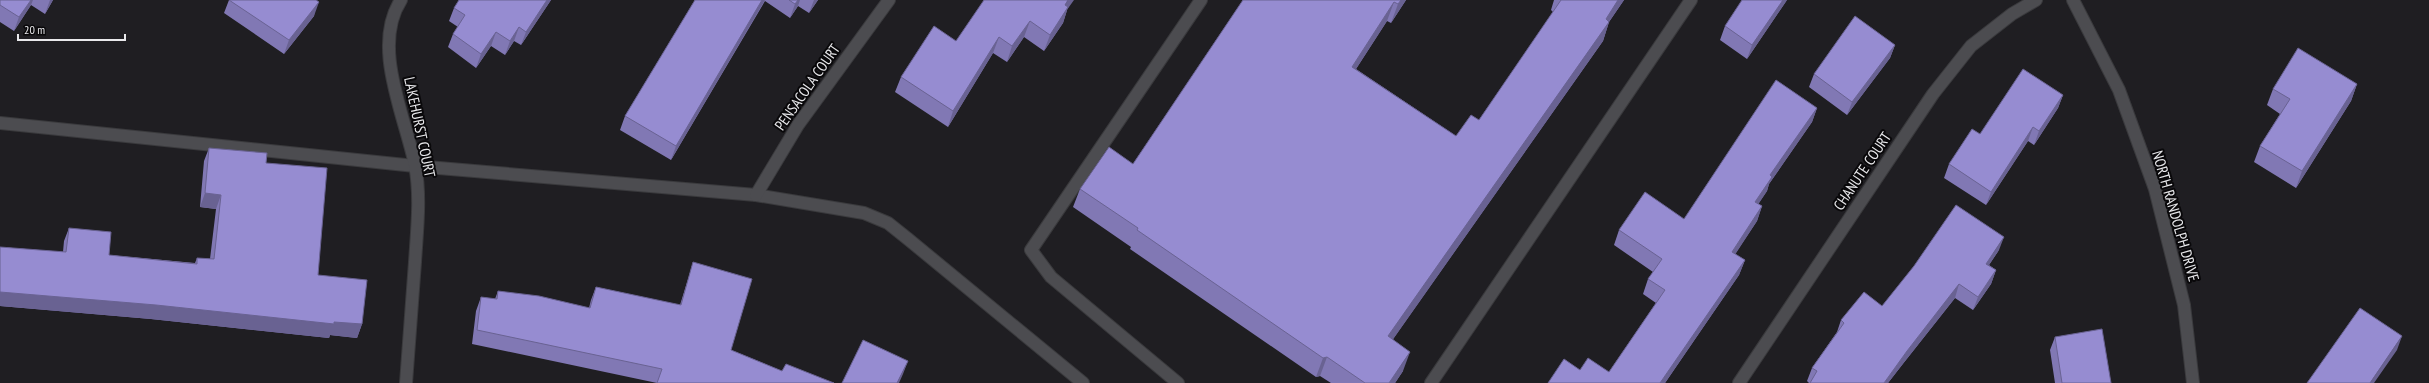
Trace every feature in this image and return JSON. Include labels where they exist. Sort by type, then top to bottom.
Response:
[{"type":"street","name":"LAKEHURST COURT","points":[[401,0],[394,9],[388,42],[391,69],[415,166],[418,210],[406,383]]},
{"type":"street","name":"PENSACOLA COURT","points":[[756,195],[798,125],[889,0]]},
{"type":"street","points":[[1178,383],[1052,277],[1032,250],[1201,0]]},
{"type":"street","points":[[1431,383],[1691,0]]},
{"type":"street","name":"CHANUTE COURT","points":[[1738,383],[1933,94],[1972,46],[2012,14],[2036,0]]},
{"type":"street","name":"NORTH RANDOLPH DRIVE","points":[[2073,0],[2120,90],[2155,189],[2184,305],[2193,383]]},
{"type":"street","points":[[0,123],[415,166],[756,195],[864,213],[888,223],[1083,383]]},
{"type":"building","points":[[0,0],[31,0],[19,17],[0,5]]},
{"type":"building","points":[[229,0],[316,0],[319,2],[289,40]]},
{"type":"building","points":[[459,0],[547,0],[526,32],[519,27],[510,41],[496,32],[481,54],[453,34],[465,15],[454,8]]},
{"type":"building","points":[[695,0],[762,0],[676,146],[625,116]]},
{"type":"building","points":[[789,0],[798,0],[795,4]]},
{"type":"building","points":[[984,0],[1068,0],[1065,5],[1068,7],[1050,35],[1030,21],[1012,46],[999,37],[953,111],[901,77],[934,26],[956,41]]},
{"type":"building","points":[[1243,0],[1401,0],[1398,4],[1394,2],[1352,67],[1456,136],[1471,115],[1479,120],[1561,0],[1618,0],[1606,19],[1609,22],[1388,336],[1410,352],[1389,383],[1365,383],[1327,357],[1323,358],[1080,189],[1109,147],[1133,164]]},
{"type":"building","points":[[1742,0],[1783,0],[1752,45],[1725,26]]},
{"type":"building","points":[[1855,16],[1895,45],[1852,102],[1814,74]]},
{"type":"building","points":[[2298,48],[2357,84],[2302,171],[2260,146],[2290,99],[2273,89]]},
{"type":"building","points":[[2023,69],[2063,95],[2039,131],[2033,127],[1991,192],[1949,164],[1972,129],[1980,134]]},
{"type":"building","points":[[1776,80],[1817,108],[1770,175],[1772,177],[1755,202],[1762,206],[1732,252],[1745,260],[1660,383],[1548,383],[1564,359],[1580,370],[1588,358],[1609,372],[1665,290],[1648,279],[1662,259],[1619,230],[1645,192],[1684,219]]},
{"type":"building","points":[[209,148],[267,153],[266,163],[327,168],[318,275],[367,280],[362,324],[334,322],[334,324],[156,305],[0,292],[0,247],[66,252],[69,228],[111,232],[109,255],[197,264],[197,258],[214,259],[221,195],[205,193]]},
{"type":"building","points":[[1956,205],[2004,237],[1986,264],[1996,270],[1978,297],[1959,284],[1884,383],[1810,383],[1817,371],[1812,368],[1844,323],[1841,320],[1864,292],[1882,306],[1914,266]]},
{"type":"building","points":[[693,262],[752,279],[731,350],[782,371],[786,364],[834,383],[657,383],[662,369],[477,330],[481,297],[497,299],[498,291],[539,296],[590,308],[596,287],[681,305]]},
{"type":"building","points":[[2360,308],[2402,336],[2370,383],[2307,383]]},
{"type":"building","points":[[2102,329],[2111,383],[2062,383],[2055,337]]},
{"type":"building","points":[[863,340],[908,361],[897,383],[842,383]]}]
